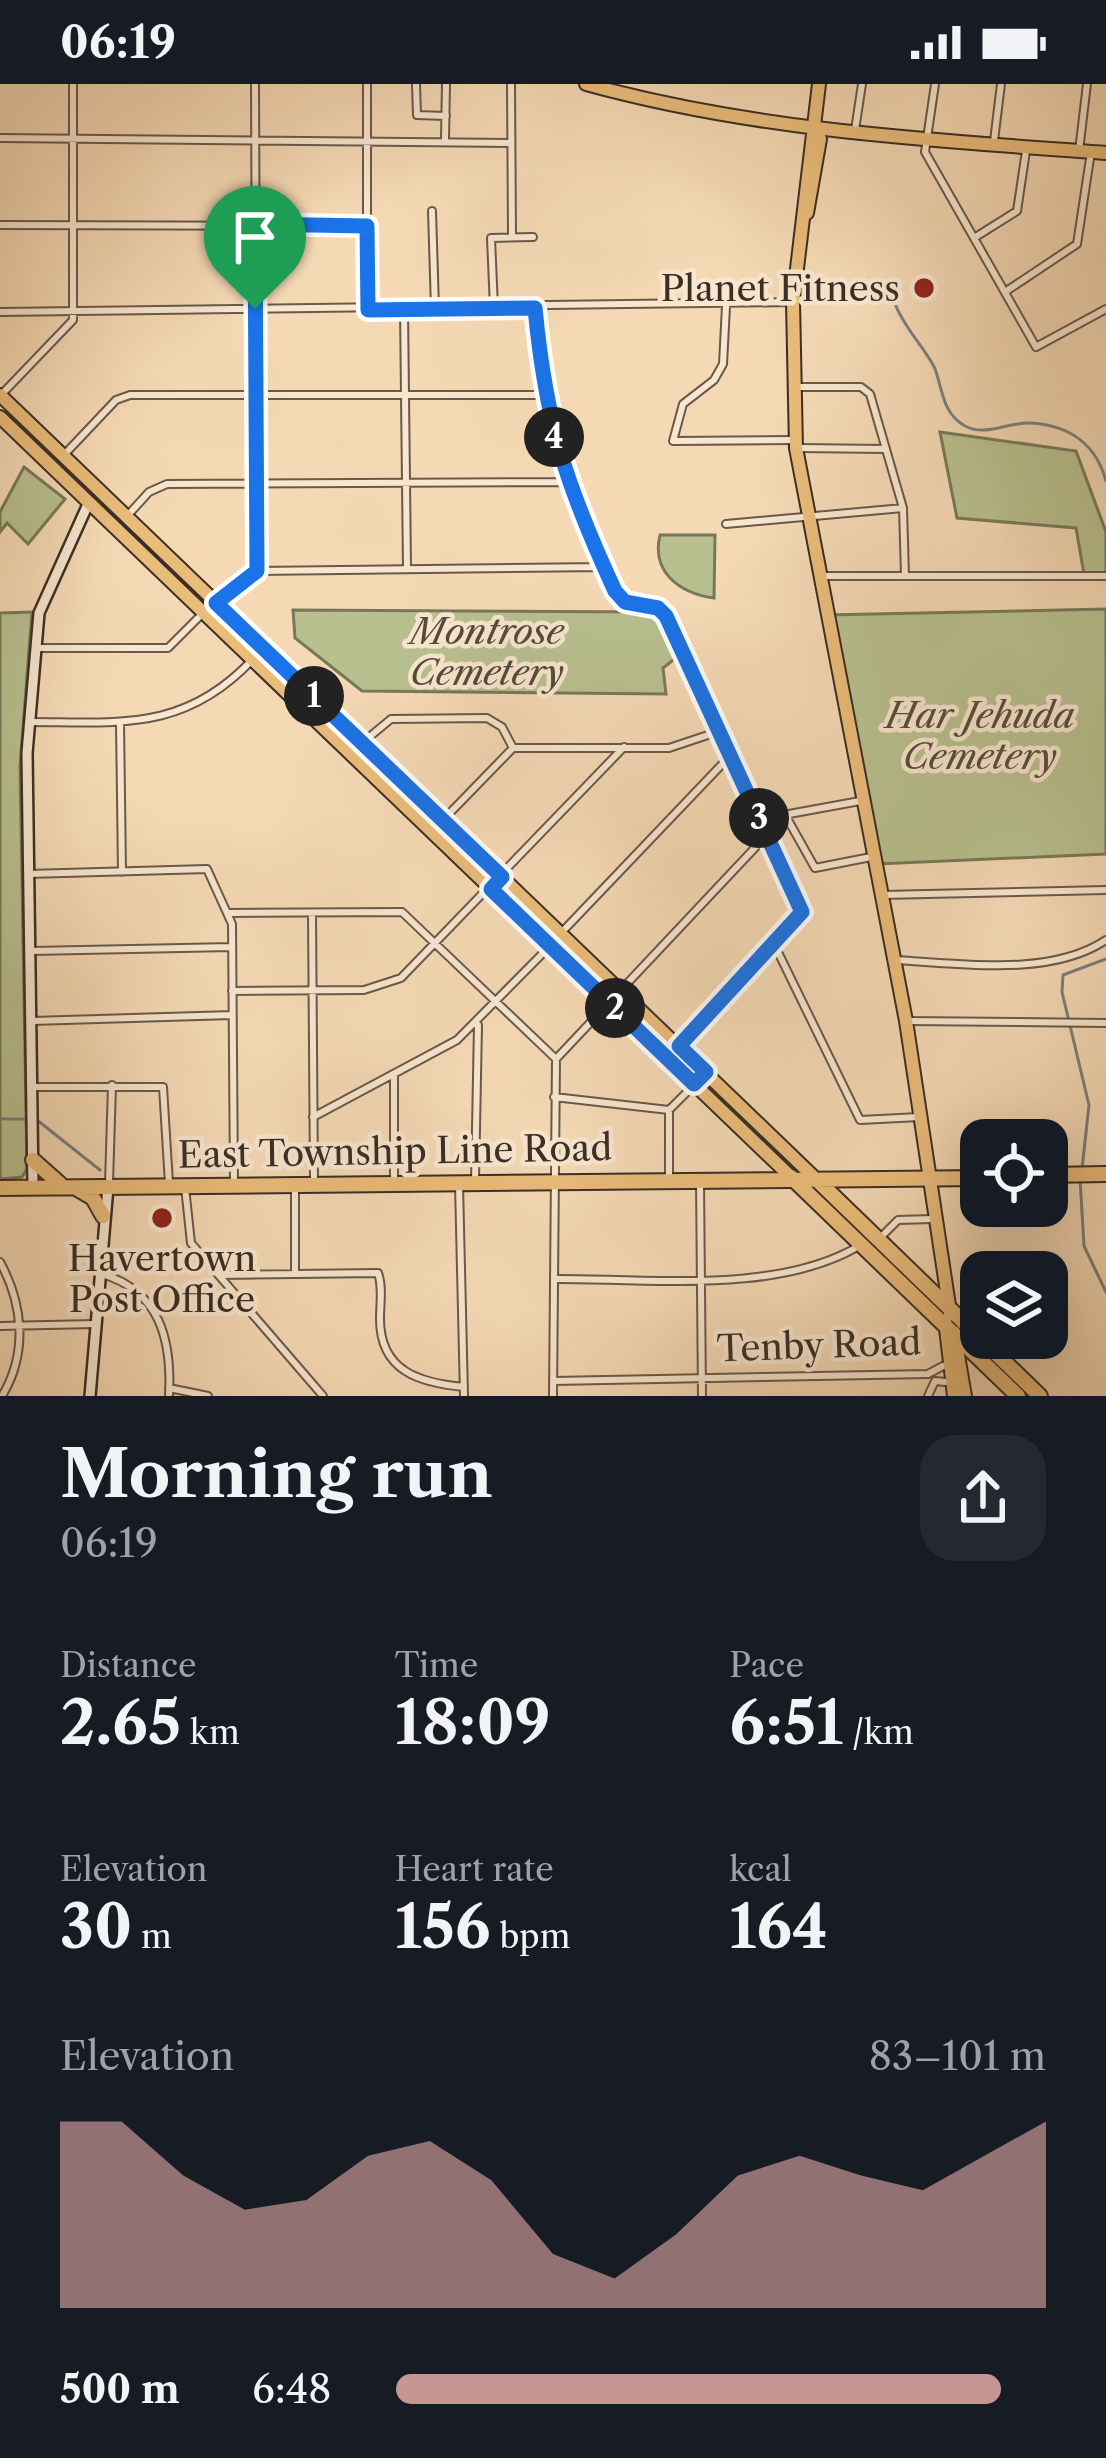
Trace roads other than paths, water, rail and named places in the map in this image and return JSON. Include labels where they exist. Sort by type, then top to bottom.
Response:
[{"type":"highway","points":[[33,1160],[42,1174],[93,1198],[103,1216]]},
{"type":"highway","points":[[1068,1174],[1106,1174]]},
{"type":"highway","points":[[791,1177],[1018,1396]]},
{"type":"highway","name":"East Township Line Road","points":[[0,1188],[960,1178]]},
{"type":"highway","points":[[850,1212],[849,1193],[861,1180]]},
{"type":"highway","points":[[818,1181],[1040,1396]]},
{"type":"main road","points":[[586,84],[686,111],[817,130],[1106,153]]},
{"type":"main road","points":[[824,84],[793,302],[795,444],[906,1021],[949,1307],[942,1386]]},
{"type":"main road","points":[[0,396],[818,1181]]},
{"type":"main road","points":[[0,417],[791,1177]]},
{"type":"main road","points":[[949,1328],[964,1396]]},
{"type":"street","points":[[0,396],[73,320],[73,84]]},
{"type":"street","points":[[255,84],[257,571]]},
{"type":"street","points":[[367,84],[368,310]]},
{"type":"street","points":[[416,84],[417,115],[446,116]]},
{"type":"street","points":[[445,140],[446,84]]},
{"type":"street","points":[[511,84],[512,234]]},
{"type":"street","points":[[854,134],[862,84]]},
{"type":"street","points":[[934,84],[925,152],[1036,347],[1106,309]]},
{"type":"street","points":[[994,145],[1001,84]]},
{"type":"street","points":[[1005,292],[1077,244],[1087,84]]},
{"type":"street","points":[[0,138],[255,136],[510,143]]},
{"type":"street","points":[[973,239],[1017,211],[1027,147]]},
{"type":"street","points":[[432,211],[435,308]]},
{"type":"street","points":[[0,225],[367,226]]},
{"type":"street","points":[[494,308],[491,238],[533,237]]},
{"type":"street","points":[[0,312],[793,302]]},
{"type":"street","points":[[726,306],[723,364],[714,380],[682,404],[673,441],[886,449]]},
{"type":"street","points":[[535,308],[543,395],[566,482],[615,591],[625,602],[658,608],[666,616],[802,912],[679,1046]]},
{"type":"street","points":[[404,309],[407,568]]},
{"type":"street","points":[[793,387],[866,389],[903,508],[904,575]]},
{"type":"street","points":[[63,456],[125,396],[543,395]]},
{"type":"street","points":[[126,516],[159,486],[566,482]]},
{"type":"street","points":[[33,1187],[28,874],[36,648],[42,606],[95,487]]},
{"type":"street","points":[[726,524],[807,513],[903,508]]},
{"type":"street","points":[[216,603],[257,571],[604,567]]},
{"type":"street","points":[[818,576],[1106,576]]},
{"type":"street","points":[[36,648],[168,649],[203,612]]},
{"type":"street","points":[[30,722],[158,721],[225,686],[263,648]]},
{"type":"street","points":[[362,743],[391,719],[487,718],[502,727],[513,748]]},
{"type":"street","points":[[120,722],[122,872]]},
{"type":"street","points":[[443,820],[513,748],[669,748],[717,732]]},
{"type":"street","points":[[232,991],[364,990],[389,983],[436,946],[624,747]]},
{"type":"street","points":[[561,933],[729,757]]},
{"type":"street","points":[[864,800],[789,814],[815,868],[875,856]]},
{"type":"street","points":[[553,1396],[556,1059],[767,835]]},
{"type":"street","points":[[28,874],[207,869],[227,914],[232,947],[234,1183]]},
{"type":"street","points":[[882,895],[1106,890]]},
{"type":"street","points":[[227,914],[402,912],[556,1059]]},
{"type":"street","points":[[312,913],[314,1182]]},
{"type":"street","points":[[894,960],[1044,962],[1070,958],[1106,940]]},
{"type":"street","points":[[314,1117],[479,1022],[550,946]]},
{"type":"street","points":[[775,946],[856,1116],[871,1124],[920,1117]]},
{"type":"street","points":[[30,951],[232,947]]},
{"type":"street","points":[[31,1021],[232,1016]]},
{"type":"street","points":[[906,1021],[1106,1023]]},
{"type":"street","points":[[220,1275],[378,1273],[379,1325],[390,1356],[421,1383],[464,1392],[467,1180],[479,1022]]},
{"type":"street","points":[[669,1178],[669,1110],[706,1072]]},
{"type":"street","points":[[394,1075],[394,1181]]},
{"type":"street","points":[[89,1396],[109,1185],[112,1085]]},
{"type":"street","points":[[32,1087],[163,1087],[187,1234],[323,1396]]},
{"type":"street","points":[[554,1097],[669,1110]]},
{"type":"street","points":[[700,1178],[702,1396]]},
{"type":"street","points":[[295,1182],[295,1271]]},
{"type":"street","points":[[879,1239],[898,1220],[935,1219]]},
{"type":"street","points":[[553,1279],[790,1273],[862,1244]]},
{"type":"street","points":[[0,1262],[17,1297],[20,1325],[16,1363],[2,1396]]},
{"type":"street","points":[[98,1273],[134,1285],[151,1306],[162,1329],[169,1392],[208,1396]]},
{"type":"street","points":[[0,1326],[95,1324]]},
{"type":"street","name":"Tenby Road","points":[[552,1381],[701,1376],[942,1386],[946,1361]]},
{"type":"street","points":[[928,1396],[942,1386]]},
{"type":"waterway","points":[[896,306],[932,362],[957,421],[981,430],[1030,423],[1069,432],[1088,447],[1106,481]]},
{"type":"waterway","points":[[1082,1169],[1089,1105],[1062,992],[1063,975],[1106,959]]},
{"type":"waterway","points":[[0,1119],[27,1119]]},
{"type":"waterway","points":[[37,1120],[100,1170]]},
{"type":"waterway","points":[[1080,1179],[1084,1246],[1106,1292]]},
{"type":"place","name":"Planet Fitness","points":[[924,288]]},
{"type":"place","name":"Havertown Post Office","points":[[162,1218]]},
{"type":"park label","name":"Montrose Cemetery","points":[[487,652]]},
{"type":"park label","name":"Har Jehuda Cemetery","points":[[980,736]]}]
